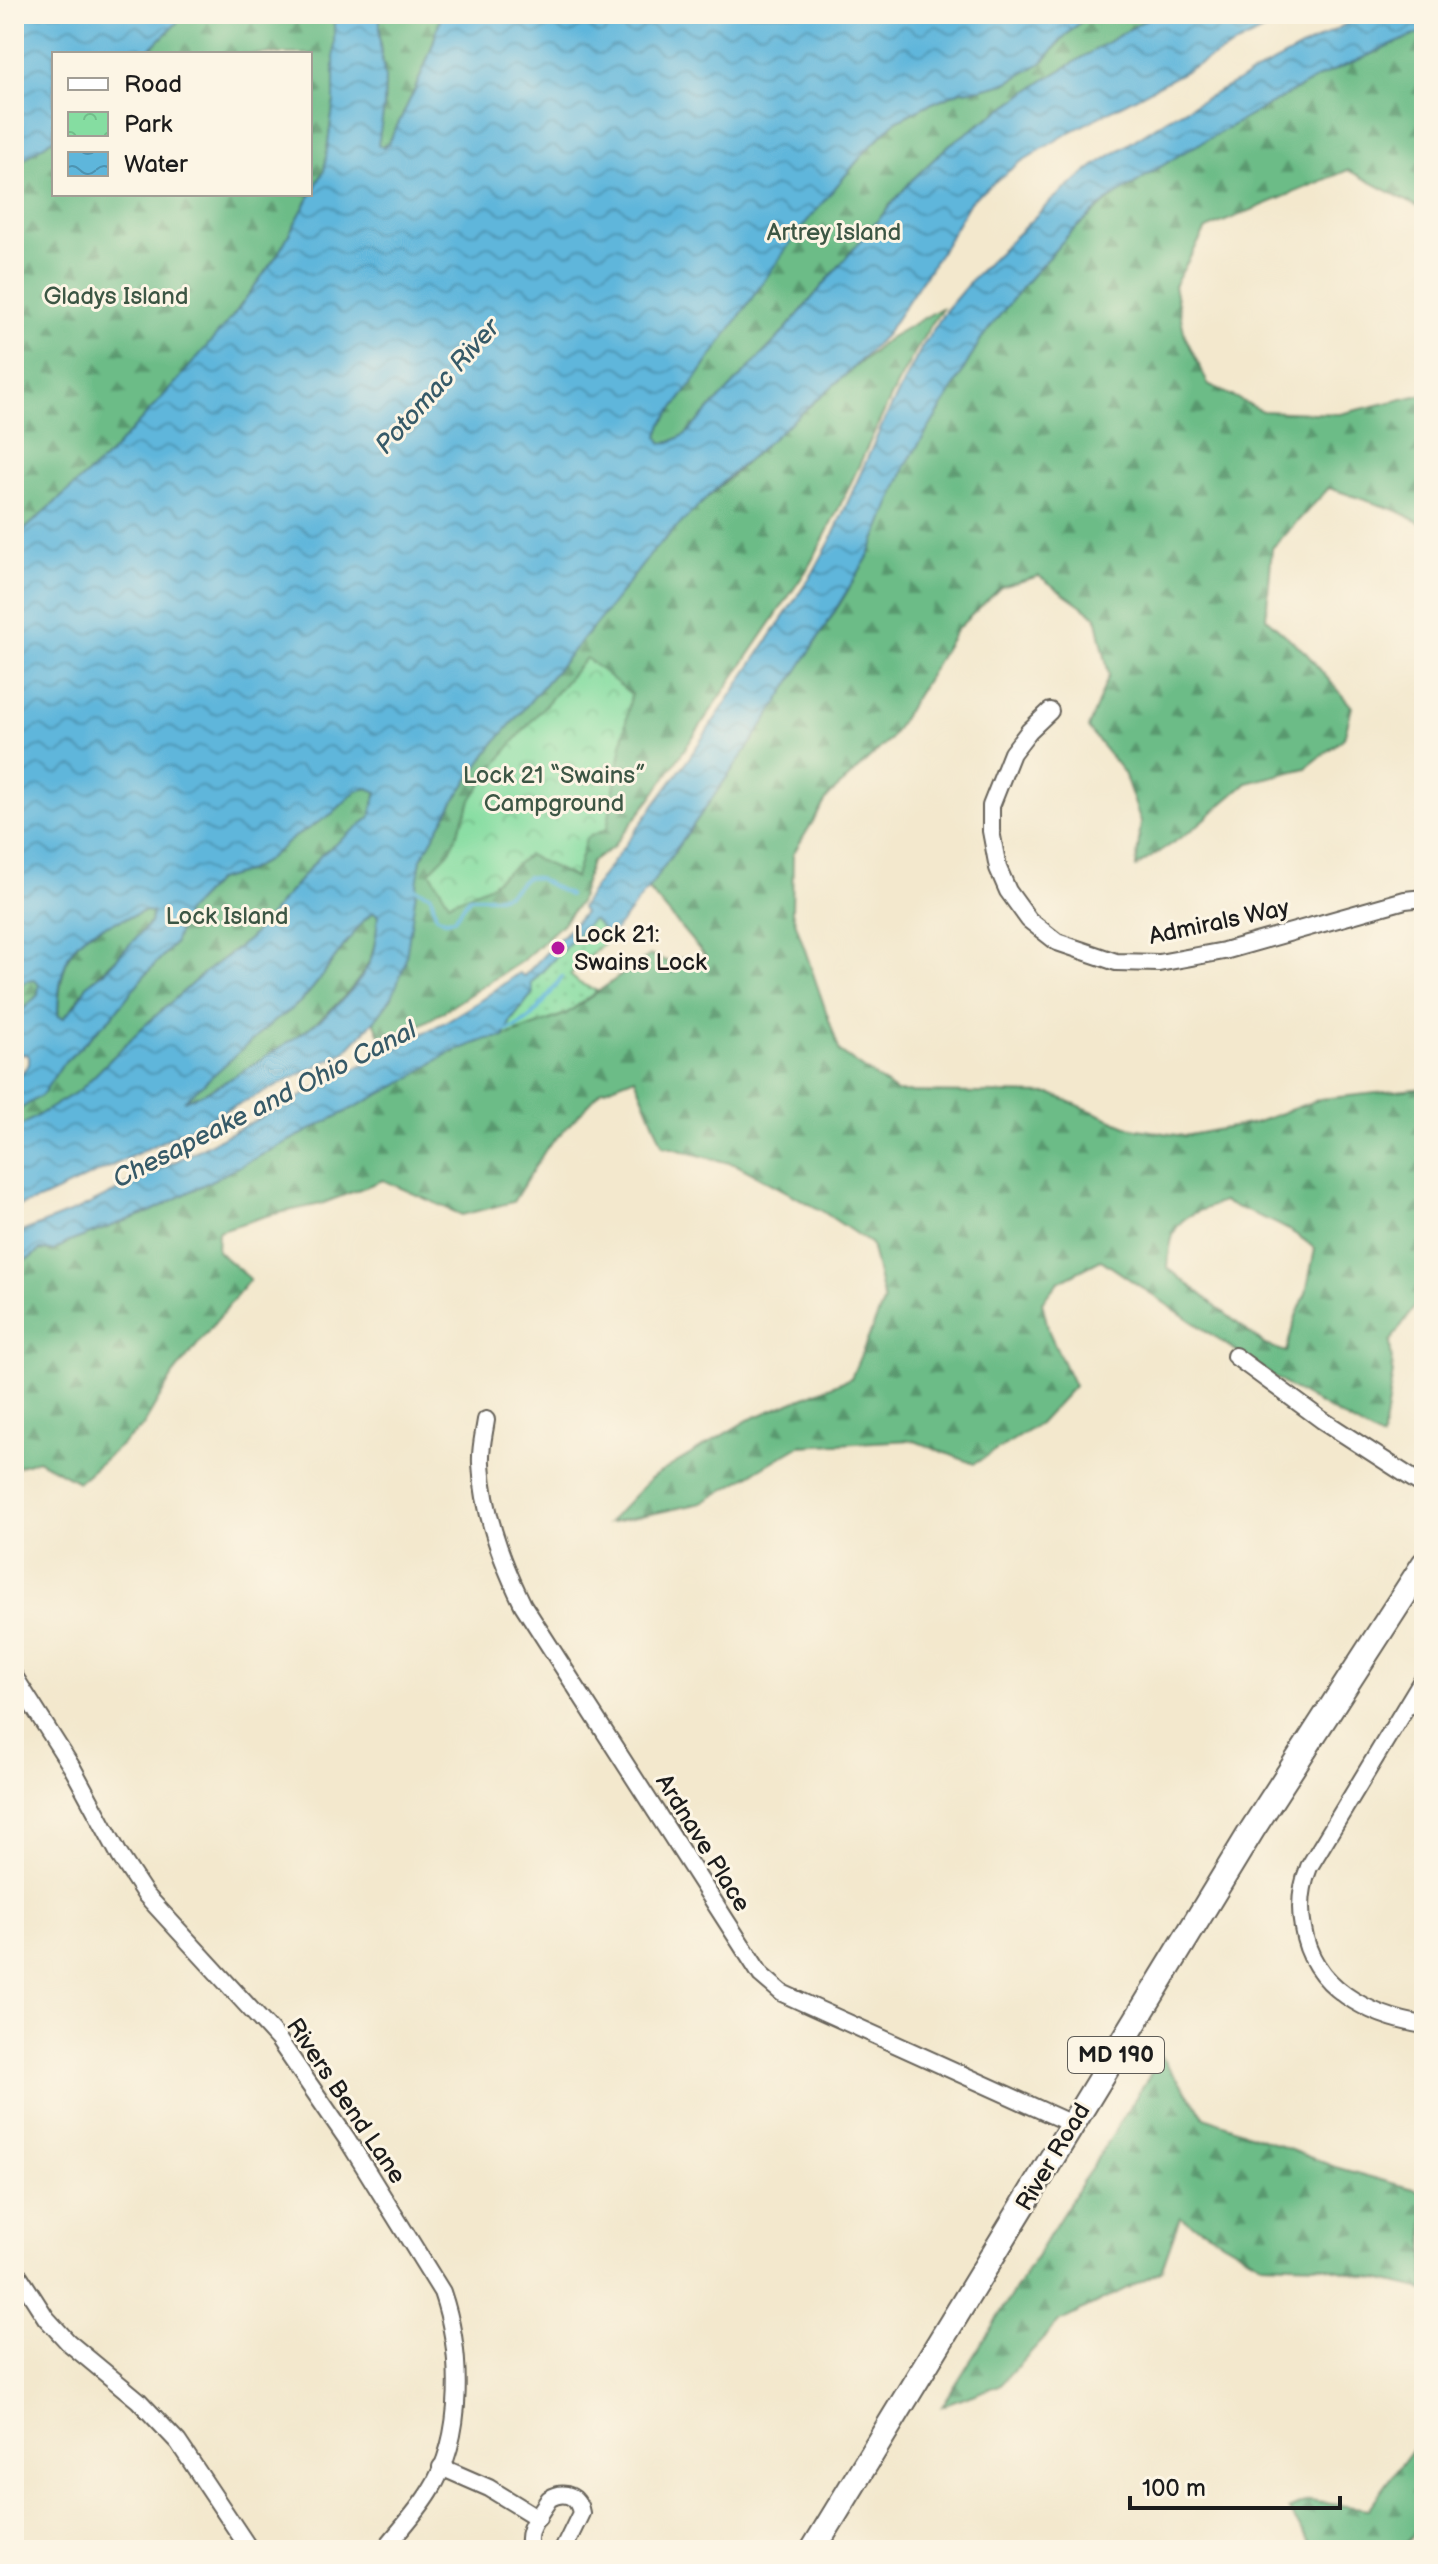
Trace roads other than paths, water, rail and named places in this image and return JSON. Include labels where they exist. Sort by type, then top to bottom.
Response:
[{"type":"main road","name":"River Road","points":[[813,2550],[1252,1830],[1424,1564]]},
{"type":"street","name":"Admirals Way","points":[[1050,711],[1012,753],[991,806],[991,831],[998,868],[1008,891],[1029,920],[1057,942],[1116,962],[1159,963],[1224,951],[1405,900],[1424,898]]},
{"type":"street","points":[[1235,1356],[1322,1420],[1424,1486]]},
{"type":"street","name":"Ardnave Place","points":[[486,1420],[480,1462],[490,1517],[508,1574],[523,1605],[761,1975],[782,1993],[1074,2125]]},
{"type":"street","name":"Rivers Bend Lane","points":[[14,1676],[73,1769],[120,1856],[145,1894],[278,2039],[347,2139],[442,2292],[451,2319],[457,2356],[457,2385],[449,2440],[431,2491],[384,2550]]},
{"type":"street","points":[[1424,1677],[1309,1867],[1301,1897],[1305,1942],[1331,1985],[1352,2001],[1375,2012],[1424,2025]]},
{"type":"street","points":[[14,2268],[46,2318],[68,2342],[138,2400],[178,2442],[250,2550]]},
{"type":"street","points":[[441,2467],[489,2488],[538,2518]]},
{"type":"street","points":[[531,2550],[528,2532],[552,2496],[565,2494],[577,2501],[581,2513],[563,2550]]},
{"type":"water","points":[[14,14],[186,14],[147,52],[52,52],[52,139],[14,166]]},
{"type":"water","name":"Potomac River","points":[[334,14],[380,14],[380,46],[385,78],[378,145],[383,147],[389,142],[419,80],[441,14],[1089,14],[1043,62],[1008,82],[961,91],[925,106],[896,121],[865,152],[798,232],[662,424],[658,436],[661,443],[671,442],[686,434],[780,336],[912,180],[949,145],[1043,81],[1155,14],[1294,14],[1070,132],[1019,163],[971,200],[946,244],[886,334],[852,369],[728,477],[654,550],[493,745],[457,796],[421,859],[405,964],[392,997],[344,1053],[41,1199],[14,1207],[14,1130],[80,1090],[142,1028],[204,973],[249,939],[321,855],[370,818],[377,792],[368,788],[356,791],[333,813],[293,838],[264,862],[245,872],[217,880],[186,912],[174,944],[113,1015],[61,1066],[42,1095],[14,1113],[14,1082],[29,1064],[29,1057],[25,1054],[14,1055],[14,1018],[38,995],[39,985],[35,980],[27,981],[14,989],[14,539],[109,455],[233,316],[278,254],[324,171],[334,101]],"holes":[[[144,911],[152,912],[150,923],[103,973],[88,984],[64,1018],[58,1016],[61,981],[74,947],[103,926]],[[374,912],[378,916],[369,964],[333,1009],[220,1085],[184,1101],[296,1005],[366,918]]]},
{"type":"water","points":[[1365,14],[1424,14],[1424,31],[1321,76],[1179,155],[1107,201],[1070,233],[1023,286],[981,339],[906,465],[869,555],[754,739],[648,889],[610,937],[591,920],[531,983],[533,993],[511,1020],[504,1037],[487,1039],[447,1054],[404,1082],[152,1211],[53,1251],[40,1250],[30,1258],[14,1263],[14,1235],[82,1208],[194,1152],[445,1022],[519,973],[524,976],[584,913],[581,908],[592,890],[689,758],[813,573],[922,347],[946,310],[975,276],[1052,200],[1096,165],[1167,119]]},
{"type":"waterway","points":[[416,889],[431,895],[436,916],[445,920],[454,919],[470,897],[498,897],[509,893],[527,877],[537,878],[569,895]]},
{"type":"waterway","points":[[504,1031],[530,1017],[562,977]]},
{"type":"place","name":"Lock 21: Swains Lock","points":[[558,948]]},
{"type":"park label","name":"Artrey Island","points":[[834,232]]},
{"type":"park label","name":"Gladys Island","points":[[116,296]]},
{"type":"park label","name":"Lock 21 “Swains” Campground","points":[[554,789]]},
{"type":"park label","name":"Lock Island","points":[[227,916]]},
{"type":"water label","name":"Chesapeake and Ohio Canal","points":[[265,1105]]}]
